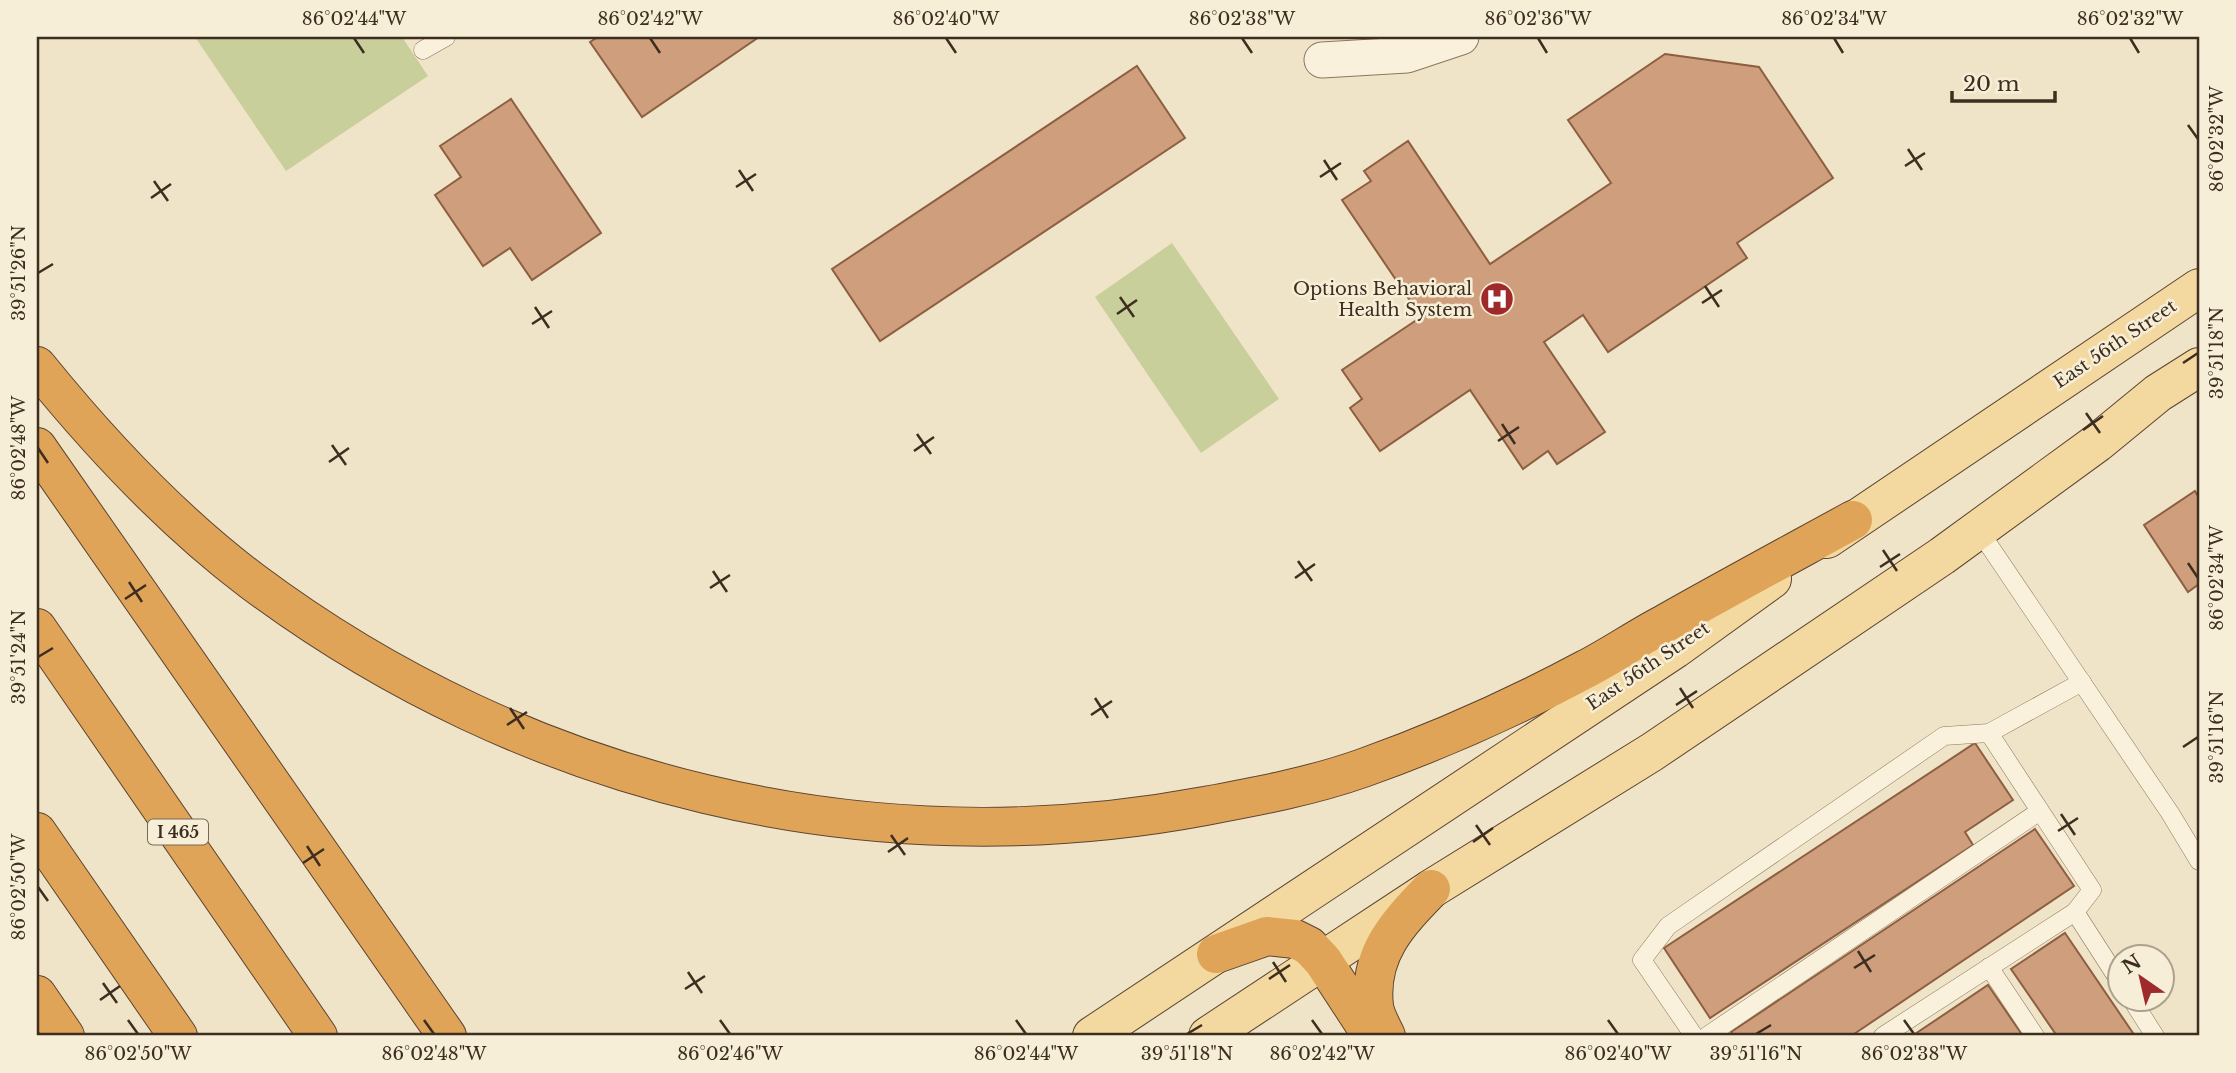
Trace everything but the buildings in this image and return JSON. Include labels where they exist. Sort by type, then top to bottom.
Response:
[{"type":"highway","points":[[37,366],[108,449],[149,492],[202,540],[258,586],[350,649],[481,719],[553,749],[642,779],[769,808],[842,820],[909,825],[1004,827],[1081,823],[1158,815],[1304,786],[1364,767],[1529,698],[1591,667],[1658,627],[1853,520]]},
{"type":"highway","points":[[37,447],[447,1036]]},
{"type":"highway","name":"I 465","points":[[37,628],[318,1036]]},
{"type":"highway","points":[[37,832],[178,1036]]},
{"type":"highway","points":[[1385,1036],[1374,1008],[1374,981],[1381,950],[1400,921],[1431,889]]},
{"type":"highway","points":[[1216,954],[1266,936],[1295,939],[1309,946],[1323,961],[1372,1036]]},
{"type":"highway","points":[[37,995],[65,1036]]},
{"type":"main road","name":"East 56th Street","points":[[1092,1036],[1675,649],[1853,520],[2199,288]]},
{"type":"main road","points":[[1208,1036],[1431,889],[1652,752],[1942,556],[2097,443],[2158,393],[2199,366]]},
{"type":"street","points":[[1322,60],[1407,55],[1461,37]]},
{"type":"lane","points":[[423,50],[446,37]]},
{"type":"lane","points":[[1978,529],[2170,813],[2199,861]]},
{"type":"lane","points":[[1694,1036],[1642,960],[1668,926],[1944,736],[1989,733],[2082,682]]},
{"type":"lane","points":[[1884,1036],[2075,912],[2092,890],[1989,733]]},
{"type":"lane","points":[[1707,1036],[2040,811]]},
{"type":"lane","points":[[2075,912],[2106,960]]},
{"type":"lane","points":[[1989,967],[2035,1036]]},
{"type":"lane","points":[[2141,1014],[2155,1036]]},
{"type":"green space","points":[[195,37],[402,37],[428,76],[286,171]]},
{"type":"green space","points":[[1172,243],[1279,399],[1201,453],[1095,297]]},
{"type":"place","name":"Options Behavioral Health System","points":[[1497,299]]}]
